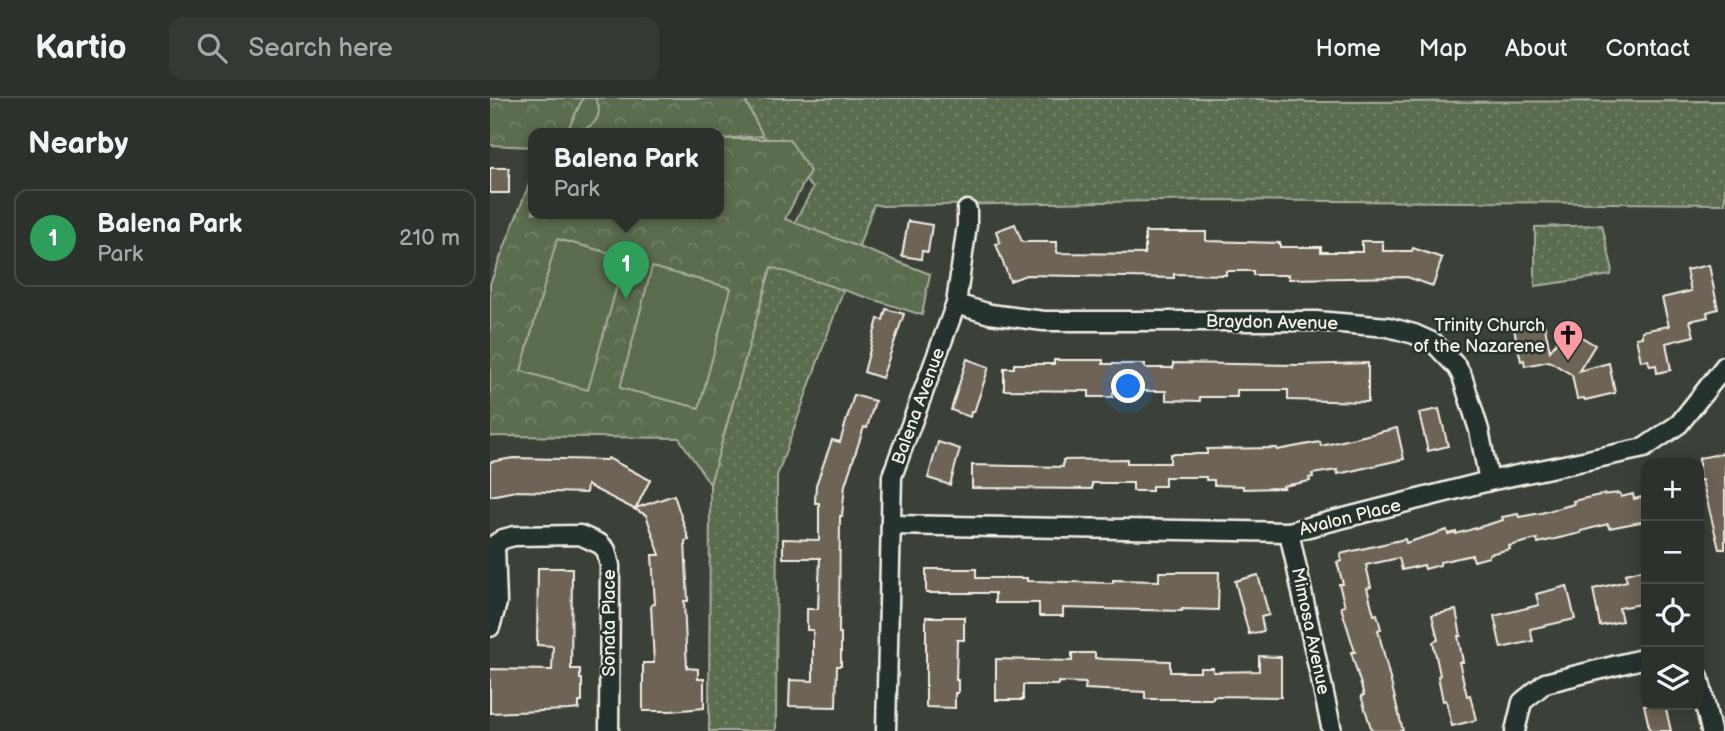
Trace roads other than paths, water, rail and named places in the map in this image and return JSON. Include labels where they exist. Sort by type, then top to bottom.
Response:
[{"type":"street","name":"Balena Avenue","points":[[886,731],[892,476],[956,304],[967,210]]},
{"type":"street","name":"Braydon Avenue","points":[[956,304],[990,314],[1044,321],[1316,321],[1388,327],[1413,334],[1434,343],[1462,376],[1479,430],[1489,481]]},
{"type":"street","name":"Avalon Place","points":[[891,525],[1289,532],[1489,481],[1646,456],[1679,424],[1725,366]]},
{"type":"street","name":"Mimosa Avenue","points":[[1289,532],[1332,731]]},
{"type":"street","name":"Sonata Place","points":[[490,626],[497,603],[493,546],[503,539],[514,536],[580,536],[592,539],[606,550],[610,566],[609,731]]},
{"type":"street","points":[[1515,731],[1522,702],[1545,683],[1641,659]]},
{"type":"street","points":[[1704,700],[1711,731]]},
{"type":"place","name":"Balena Park","points":[[626,299]]},
{"type":"place","name":"Trinity Church of the Nazarene","points":[[1568,362]]}]
